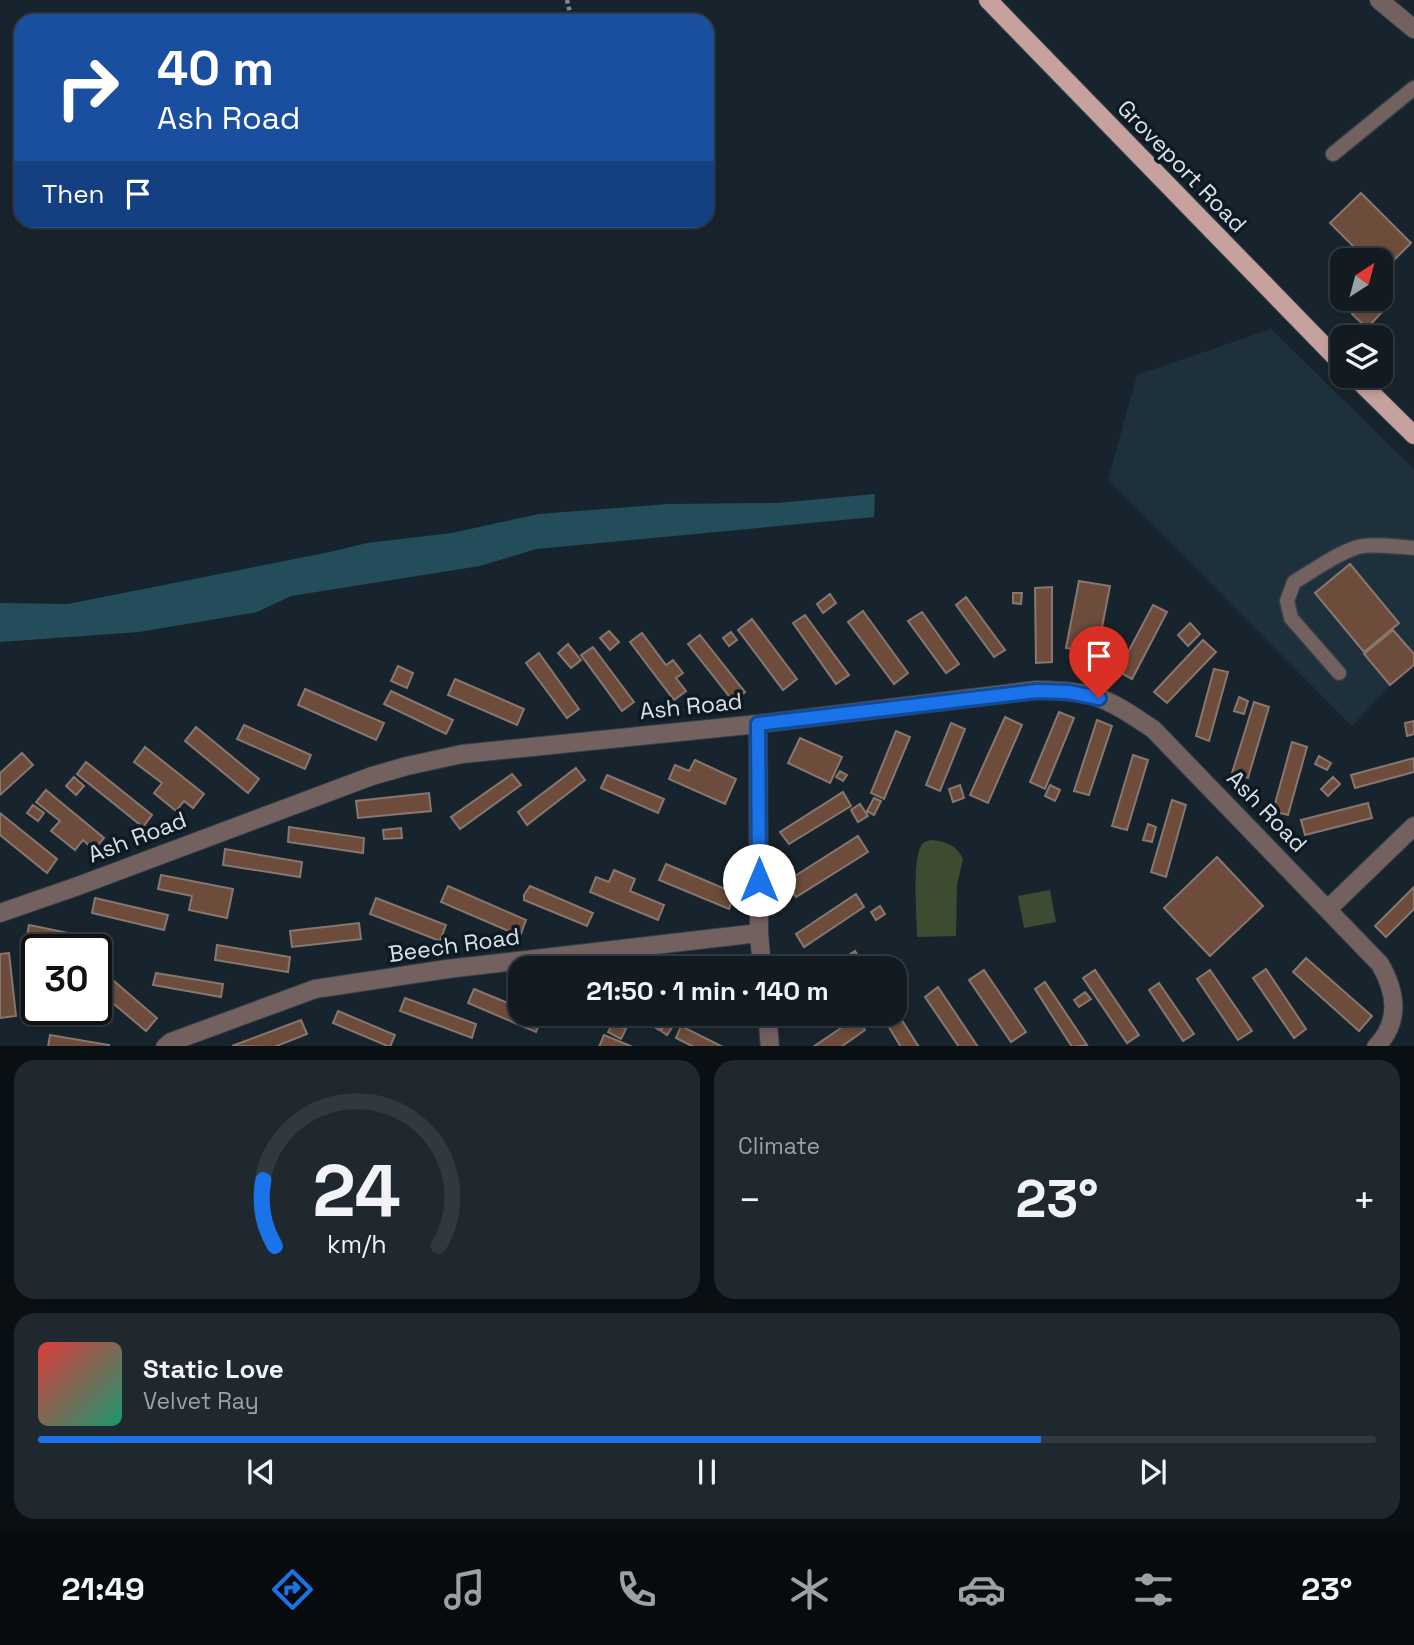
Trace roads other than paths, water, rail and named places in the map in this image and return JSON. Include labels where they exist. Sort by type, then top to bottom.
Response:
[{"type":"main road","name":"Groveport Road","points":[[988,0],[1330,352]]},
{"type":"main road","points":[[1366,388],[1414,435]]},
{"type":"street","points":[[1379,0],[1414,29]]},
{"type":"street","name":"Ash Road","points":[[0,913],[362,779],[462,754],[758,724],[1037,691],[1068,692],[1099,698],[1127,711],[1153,729],[1328,909]]},
{"type":"street","points":[[758,724],[761,956]]},
{"type":"street","points":[[1376,1046],[1389,1027],[1394,1011],[1388,978],[1380,964],[1328,909],[1414,826]]},
{"type":"street","name":"Beech Road","points":[[165,1046],[315,989],[447,969],[759,933]]},
{"type":"street","points":[[768,1026],[770,1046]]},
{"type":"lane","points":[[1333,153],[1414,88]]},
{"type":"lane","points":[[1339,673],[1292,618],[1287,601],[1294,582],[1359,546],[1414,548]]}]
